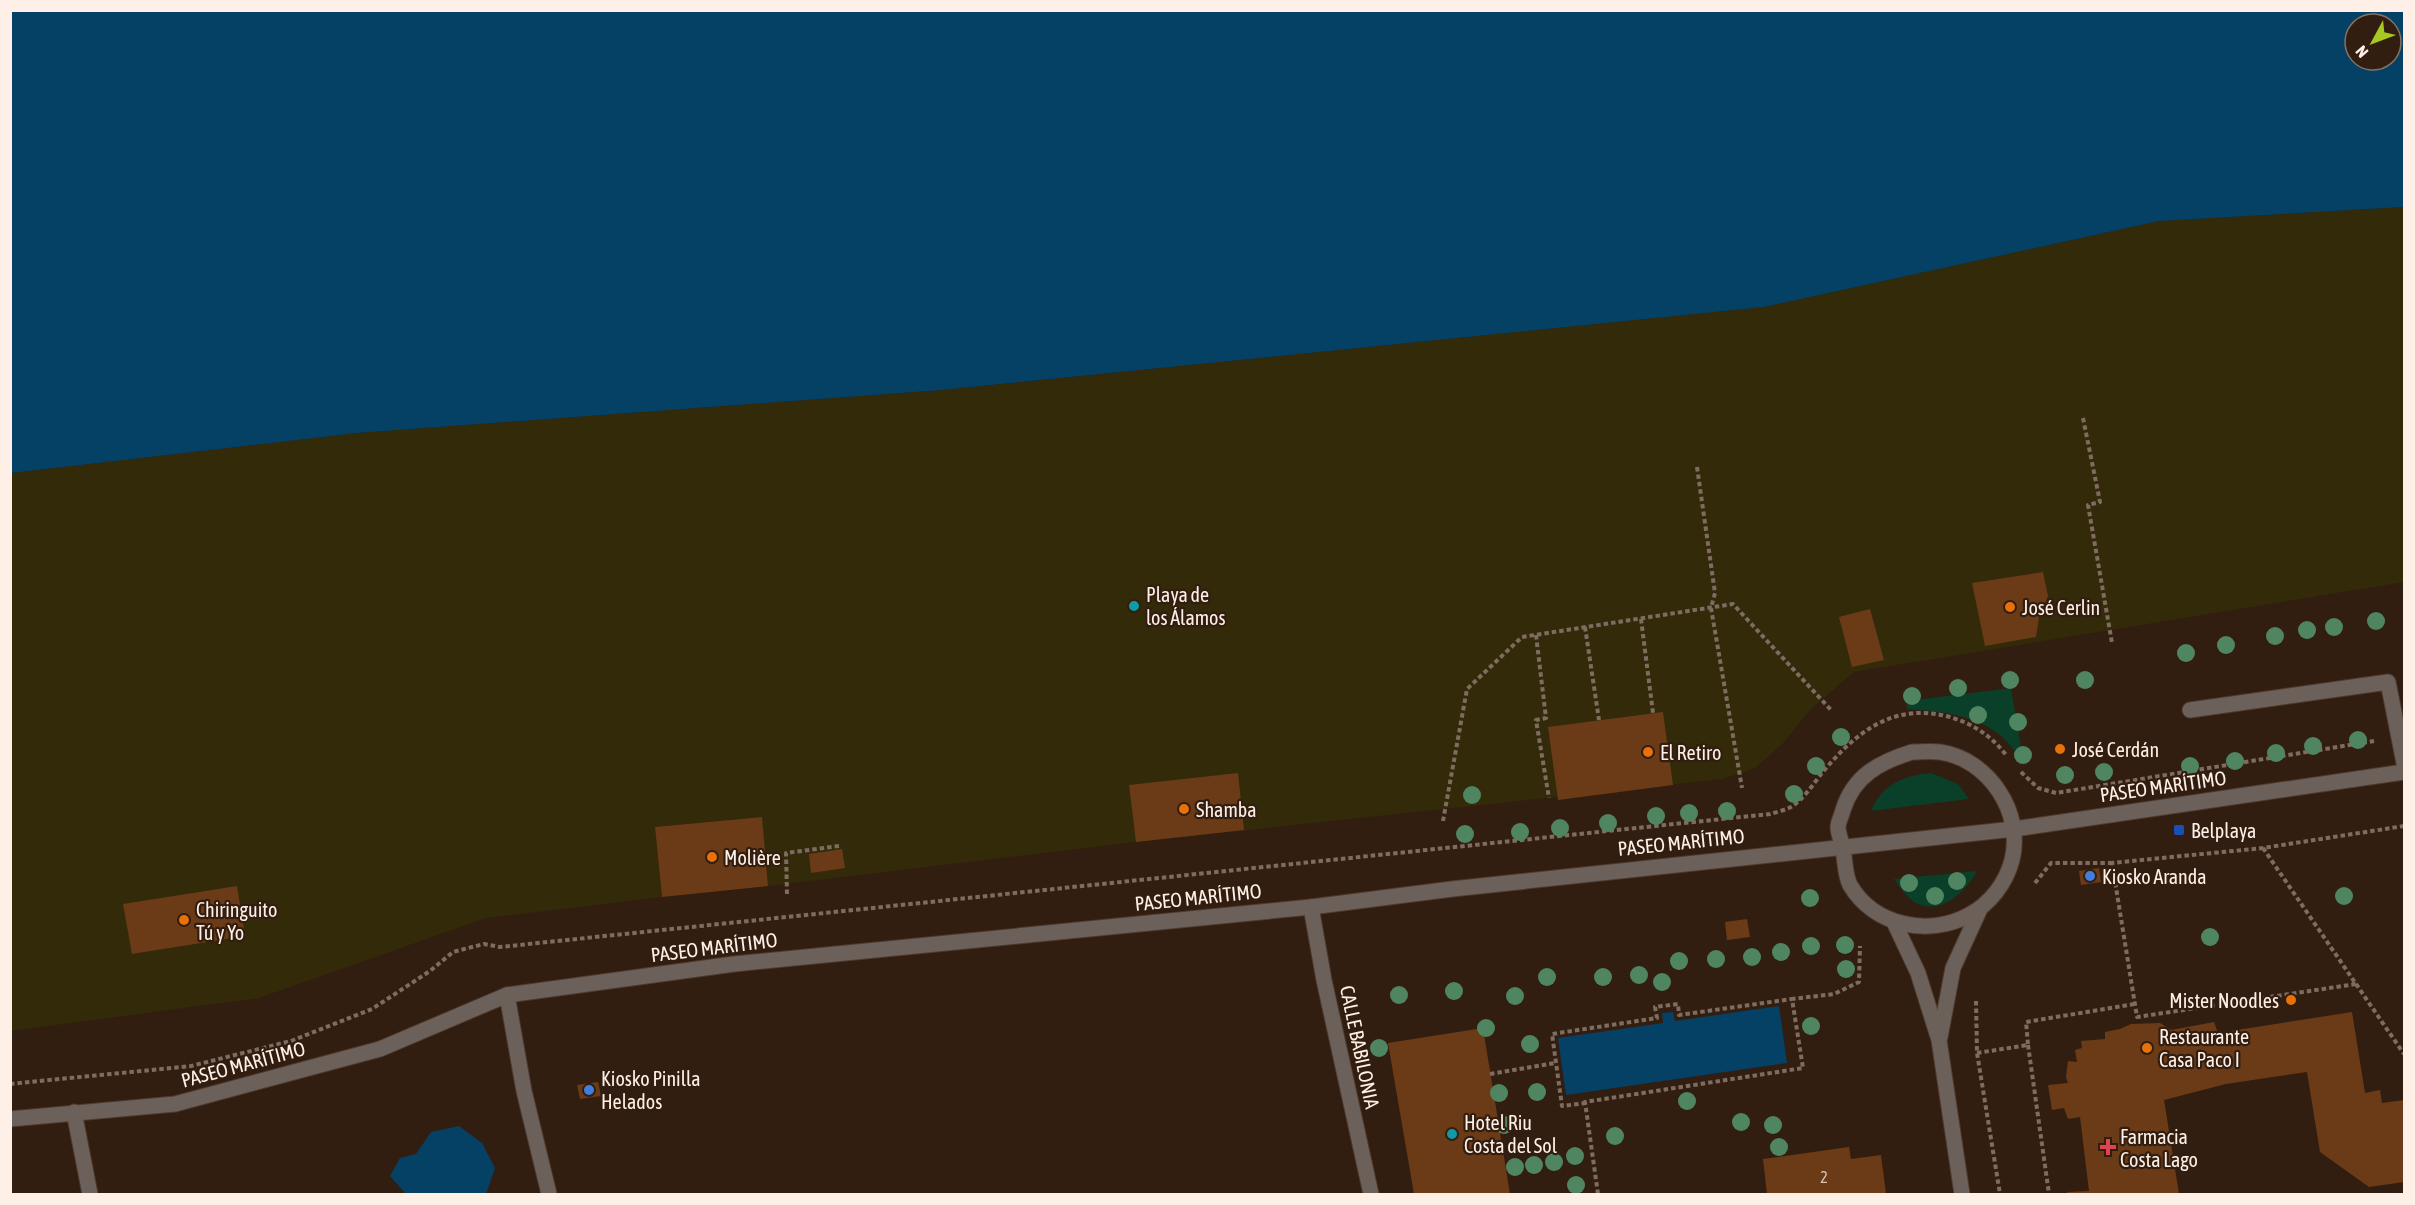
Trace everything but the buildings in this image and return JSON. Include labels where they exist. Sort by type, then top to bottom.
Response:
[{"type":"street","points":[[2190,710],[2388,682],[2404,763]]},
{"type":"street","points":[[1912,752],[1940,752],[1967,761],[1990,778],[2006,801],[2014,829],[2012,859],[2001,887],[1980,909],[1954,924],[1924,928],[1894,922],[1868,907],[1849,883],[1838,826],[1846,800],[1863,776],[1885,760],[1912,752]]},
{"type":"street","name":"PASEO MARÍTIMO","points":[[10,1119],[176,1104],[380,1049],[507,995],[734,964],[1311,907],[1452,889],[2014,829],[2404,772]]},
{"type":"street","name":"CALLE BABILONIA","points":[[1311,907],[1324,980],[1371,1194]]},
{"type":"street","points":[[1939,1040],[1953,968],[1980,909]]},
{"type":"street","points":[[1894,922],[1918,973],[1939,1040],[1962,1194]]},
{"type":"street","points":[[507,995],[524,1091],[549,1194]]},
{"type":"street","points":[[74,1112],[90,1194]]},
{"type":"path","points":[[2083,418],[2100,502],[2088,505],[2112,643]]},
{"type":"path","points":[[1697,467],[1715,593],[1711,608],[1742,788]]},
{"type":"path","points":[[1443,821],[1467,689],[1522,637],[1733,604],[1831,710]]},
{"type":"path","points":[[1641,619],[1653,713]]},
{"type":"path","points":[[1585,627],[1599,720]]},
{"type":"path","points":[[1536,635],[1546,718],[1536,720],[1549,798]]},
{"type":"path","points":[[10,1084],[191,1066],[291,1041],[372,1009],[430,971],[453,952],[484,944],[500,947],[1770,814],[1793,806],[1830,765],[1874,724],[1898,715],[1927,712],[1964,721],[1996,742],[2010,759]]},
{"type":"path","points":[[2016,768],[2038,788],[2056,793],[2399,737]]},
{"type":"path","points":[[2031,888],[2051,863],[2112,863],[2263,848],[2404,826]]},
{"type":"path","points":[[787,894],[786,853],[839,846]]},
{"type":"path","points":[[2263,848],[2404,1054]]},
{"type":"path","points":[[2112,863],[2137,1017],[2356,984]]},
{"type":"path","points":[[1792,999],[1803,1068],[1562,1106],[1552,1034],[1657,1017],[1655,1008],[1678,1004],[1679,1015],[1792,999],[1834,994],[1859,982],[1860,946]]},
{"type":"path","points":[[1976,998],[1977,1053],[2000,1194]]},
{"type":"path","points":[[2049,1194],[2026,1022],[2135,1004]]},
{"type":"path","points":[[1977,1053],[2028,1045]]},
{"type":"path","points":[[1490,1074],[1555,1064]]},
{"type":"path","points":[[1586,1103],[1598,1194],[1590,1194]]},
{"type":"green space","points":[[2011,688],[2023,761],[2001,736],[1976,721],[1931,711],[1907,709],[1907,701]]},
{"type":"green space","points":[[1931,773],[1958,784],[1969,799],[1871,811],[1881,794],[1895,783],[1912,776]]},
{"type":"green space","points":[[1977,871],[1960,893],[1944,904],[1935,906],[1916,903],[1894,879]]},
{"type":"sand","name":"Playa de los Álamos","points":[[2404,207],[2404,582],[1854,672],[1811,709],[1783,743],[1755,768],[1723,779],[1136,842],[768,886],[761,817],[655,827],[662,897],[486,918],[259,998],[11,1031],[10,473],[357,433],[942,390],[1764,307],[2159,221]]},
{"type":"water","points":[[10,11],[2404,11],[2404,207],[2159,221],[1764,307],[942,390],[357,433],[11,473]]},
{"type":"water","points":[[1779,1006],[1787,1063],[1566,1095],[1558,1038],[1663,1023],[1662,1013],[1673,1012],[1675,1021]]},
{"type":"water","points":[[459,1126],[482,1143],[495,1168],[486,1194],[406,1194],[390,1176],[400,1158],[416,1154],[431,1132]]},
{"type":"place","name":"Playa de los Álamos","points":[[1134,606]]},
{"type":"place","name":"José Cerlin","points":[[2010,607]]},
{"type":"place","name":"José Cerdán","points":[[2060,749]]},
{"type":"place","name":"El Retiro","points":[[1648,752]]},
{"type":"place","name":"Shamba","points":[[1184,809]]},
{"type":"place","name":"Belplaya","points":[[2179,830]]},
{"type":"place","name":"Molière","points":[[712,857]]},
{"type":"place","name":"Kiosko Aranda","points":[[2090,876]]},
{"type":"place","name":"Chiringuito Tú y Yo","points":[[184,920]]},
{"type":"place","name":"Mister Noodles","points":[[2291,1000]]},
{"type":"place","name":"Restaurante Casa Paco I","points":[[2147,1048]]},
{"type":"place","name":"Kiosko Pinilla Helados","points":[[589,1090]]},
{"type":"place","name":"Hotel Riu Costa del Sol","points":[[1452,1134]]},
{"type":"place","name":"Farmacia Costa Lago","points":[[2108,1147]]}]
